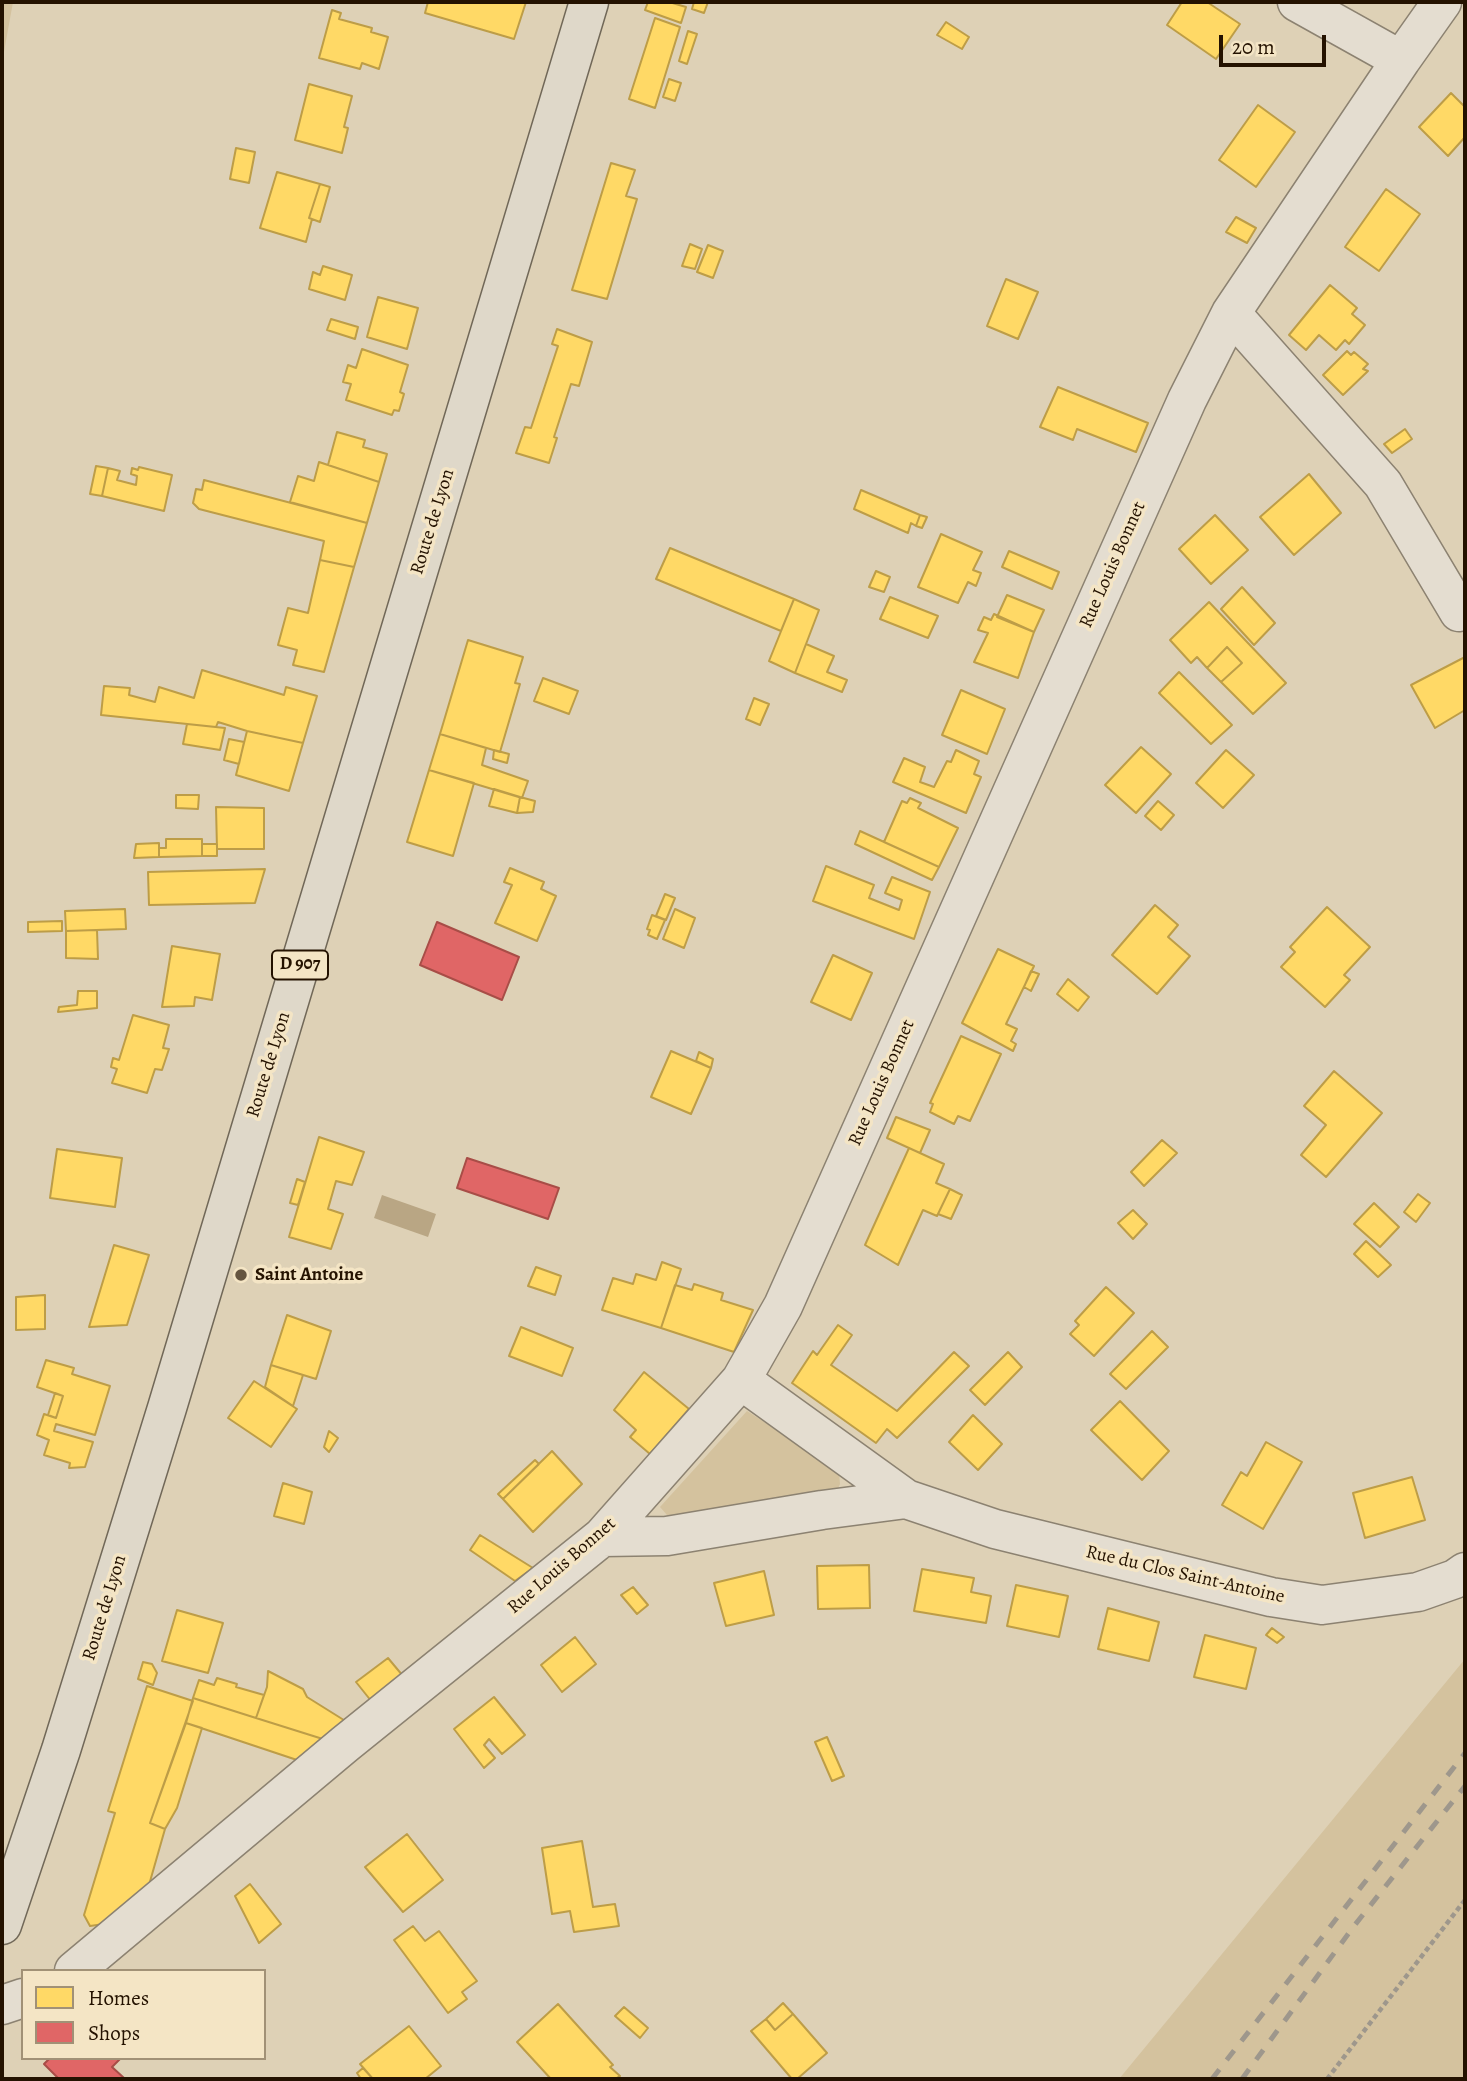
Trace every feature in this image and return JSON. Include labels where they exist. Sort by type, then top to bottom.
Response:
[{"type":"main road","name":"Route de Lyon","points":[[2,1925],[61,1750],[167,1408],[589,2]]},
{"type":"street","points":[[1297,2],[1401,60]]},
{"type":"street","name":"Rue Louis Bonnet","points":[[76,1969],[345,1744],[602,1537],[741,1380],[783,1306],[1186,400],[1231,313],[1443,2]]},
{"type":"street","points":[[1231,313],[1383,484],[1459,612]]},
{"type":"street","name":"Rue du Clos Saint-Antoine","points":[[741,1380],[906,1499],[995,1529],[1270,1597],[1322,1605],[1418,1592],[1455,1579],[1465,1572]]},
{"type":"street","name":"Rue du Clos Saint-Antoine","points":[[602,1537],[667,1536],[906,1499]]},
{"type":"street","points":[[2,2005],[21,1999]]},
{"type":"path","points":[[1327,2079],[1465,1900]]},
{"type":"shaded area","points":[[2,2],[13,2],[2,63]]},
{"type":"shaded area","points":[[382,1195],[436,1214],[428,1237],[374,1218]]},
{"type":"shaded area","points":[[747,1411],[821,1458],[839,1473],[840,1484],[836,1493],[684,1519],[667,1515],[660,1507]]},
{"type":"shaded area","points":[[1465,1659],[1465,2079],[1119,2079]]},
{"type":"building: Homes","points":[[428,2],[526,2],[514,39],[425,13]]},
{"type":"building: Homes","points":[[648,2],[669,2],[686,7],[681,23],[645,10]]},
{"type":"building: Homes","points":[[694,2],[708,2],[704,13],[692,9]]},
{"type":"building: Homes","points":[[1182,2],[1207,2],[1240,24],[1216,59],[1167,25]]},
{"type":"building: Homes","points":[[332,10],[341,13],[339,19],[372,28],[371,32],[388,37],[379,69],[362,63],[360,69],[319,58]]},
{"type":"building: Homes","points":[[655,18],[680,27],[655,108],[629,99]]},
{"type":"building: Homes","points":[[946,22],[969,37],[962,49],[937,35]]},
{"type":"building: Homes","points":[[688,31],[697,34],[687,64],[679,61]]},
{"type":"building: Homes","points":[[669,79],[681,83],[675,101],[663,97]]},
{"type":"building: Homes","points":[[309,84],[352,96],[344,127],[348,128],[342,153],[295,140]]},
{"type":"building: Homes","points":[[1451,93],[1465,107],[1465,137],[1448,156],[1419,127]]},
{"type":"building: Homes","points":[[1258,105],[1295,132],[1256,187],[1219,160]]},
{"type":"building: Homes","points":[[236,148],[255,152],[249,183],[230,179]]},
{"type":"building: Homes","points":[[611,163],[635,170],[626,196],[637,199],[607,299],[572,290]]},
{"type":"building: Homes","points":[[277,172],[320,184],[309,218],[312,219],[306,242],[260,228]]},
{"type":"building: Homes","points":[[320,184],[330,187],[320,222],[309,218]]},
{"type":"building: Homes","points":[[1386,189],[1420,214],[1379,271],[1345,247]]},
{"type":"building: Homes","points":[[1236,217],[1256,228],[1247,243],[1226,232]]},
{"type":"building: Homes","points":[[690,244],[702,249],[695,269],[682,266]]},
{"type":"building: Homes","points":[[708,245],[723,251],[713,278],[697,272]]},
{"type":"building: Homes","points":[[323,266],[352,275],[345,300],[309,289],[313,272],[320,275]]},
{"type":"building: Homes","points":[[1006,279],[1038,292],[1018,339],[987,326]]},
{"type":"building: Homes","points":[[1330,285],[1357,308],[1352,314],[1365,325],[1349,344],[1345,340],[1336,350],[1319,335],[1306,350],[1289,335]]},
{"type":"building: Homes","points":[[378,297],[418,308],[407,349],[367,337]]},
{"type":"building: Homes","points":[[331,319],[358,327],[355,339],[327,330]]},
{"type":"building: Homes","points":[[557,329],[592,342],[579,386],[571,384],[554,437],[557,438],[549,463],[516,453],[525,427],[531,428],[558,346],[552,344]]},
{"type":"building: Homes","points":[[362,349],[408,365],[400,392],[404,394],[399,411],[394,410],[392,415],[346,400],[351,384],[343,382],[348,365],[356,368]]},
{"type":"building: Homes","points":[[1347,351],[1351,355],[1354,352],[1368,364],[1363,369],[1368,371],[1343,395],[1323,375]]},
{"type":"building: Homes","points":[[1058,387],[1148,423],[1136,452],[1077,429],[1073,440],[1040,427]]},
{"type":"building: Homes","points":[[1405,429],[1412,439],[1392,453],[1384,444]]},
{"type":"building: Homes","points":[[337,432],[365,440],[363,447],[387,454],[379,482],[328,465]]},
{"type":"building: Homes","points":[[319,462],[379,482],[367,523],[290,502],[298,476],[314,481]]},
{"type":"building: Homes","points":[[96,466],[108,468],[102,496],[90,494]]},
{"type":"building: Homes","points":[[139,467],[172,475],[164,511],[102,496],[108,468],[120,471],[117,480],[136,485],[137,476],[131,474],[132,468],[138,470]]},
{"type":"building: Homes","points":[[1309,474],[1341,513],[1294,555],[1260,517]]},
{"type":"building: Homes","points":[[204,480],[367,523],[354,567],[320,560],[324,541],[199,509],[193,503],[196,489],[202,490]]},
{"type":"building: Homes","points":[[861,490],[920,515],[916,526],[911,523],[908,533],[854,509]]},
{"type":"building: Homes","points":[[920,515],[927,517],[922,528],[916,526]]},
{"type":"building: Homes","points":[[1215,515],[1248,550],[1211,584],[1179,549]]},
{"type":"building: Homes","points":[[941,534],[982,552],[973,570],[981,573],[976,586],[968,582],[958,603],[918,587]]},
{"type":"building: Homes","points":[[670,548],[794,599],[781,631],[656,579]]},
{"type":"building: Homes","points":[[1009,551],[1059,572],[1052,589],[1002,567]]},
{"type":"building: Homes","points":[[320,560],[354,567],[324,672],[293,665],[297,650],[278,645],[288,608],[308,613]]},
{"type":"building: Homes","points":[[876,571],[890,577],[884,592],[869,587]]},
{"type":"building: Homes","points":[[1242,587],[1275,623],[1254,645],[1221,609]]},
{"type":"building: Homes","points":[[1007,595],[1044,610],[1034,632],[997,617]]},
{"type":"building: Homes","points":[[890,597],[938,616],[928,638],[880,619]]},
{"type":"building: Homes","points":[[794,599],[819,610],[795,673],[769,661]]},
{"type":"building: Homes","points":[[1209,602],[1286,683],[1253,714],[1221,682],[1242,663],[1227,647],[1207,668],[1197,657],[1191,663],[1170,640]]},
{"type":"building: Homes","points":[[994,614],[1034,632],[1018,678],[974,662],[988,633],[978,630],[984,617],[991,620]]},
{"type":"building: Homes","points":[[468,640],[523,657],[515,683],[520,684],[500,752],[440,734]]},
{"type":"building: Homes","points":[[806,644],[834,656],[827,672],[847,680],[842,692],[795,673]]},
{"type":"building: Homes","points":[[1227,647],[1242,663],[1221,682],[1207,668]]},
{"type":"building: Homes","points":[[1465,657],[1465,710],[1435,728],[1411,685]]},
{"type":"building: Homes","points":[[202,670],[284,695],[286,687],[317,696],[303,743],[218,722],[216,727],[101,715],[104,686],[130,688],[129,695],[155,702],[159,687],[194,698]]},
{"type":"building: Homes","points":[[1179,672],[1232,725],[1211,744],[1159,693]]},
{"type":"building: Homes","points":[[543,678],[578,691],[569,714],[534,701]]},
{"type":"building: Homes","points":[[961,690],[1005,709],[987,754],[942,735]]},
{"type":"building: Homes","points":[[754,698],[769,704],[760,725],[746,719]]},
{"type":"building: Homes","points":[[187,724],[225,728],[220,750],[183,744]]},
{"type":"building: Homes","points":[[247,731],[303,743],[289,791],[236,775]]},
{"type":"building: Homes","points":[[440,734],[486,748],[482,765],[528,781],[522,798],[429,770]]},
{"type":"building: Homes","points":[[229,739],[244,742],[239,764],[224,760]]},
{"type":"building: Homes","points":[[1141,747],[1171,774],[1136,813],[1105,785]]},
{"type":"building: Homes","points":[[494,750],[509,754],[507,763],[493,759]]},
{"type":"building: Homes","points":[[956,750],[979,761],[974,774],[981,777],[966,813],[893,782],[904,758],[925,767],[920,782],[934,787],[947,761],[951,762]]},
{"type":"building: Homes","points":[[1226,750],[1254,775],[1223,808],[1196,783]]},
{"type":"building: Homes","points":[[429,770],[474,783],[453,856],[407,842]]},
{"type":"building: Homes","points":[[494,789],[520,797],[517,813],[489,806]]},
{"type":"building: Homes","points":[[176,795],[199,795],[198,809],[176,808]]},
{"type":"building: Homes","points":[[520,797],[535,801],[533,812],[517,813]]},
{"type":"building: Homes","points":[[910,798],[921,803],[918,808],[958,828],[939,867],[884,842],[902,801],[907,803]]},
{"type":"building: Homes","points":[[1158,801],[1174,815],[1161,830],[1145,816]]},
{"type":"building: Homes","points":[[216,807],[264,808],[264,849],[217,849]]},
{"type":"building: Homes","points":[[860,831],[939,867],[932,880],[855,844]]},
{"type":"building: Homes","points":[[166,839],[202,839],[202,856],[159,857],[159,848],[166,848]]},
{"type":"building: Homes","points":[[159,843],[159,857],[134,858],[136,844]]},
{"type":"building: Homes","points":[[202,844],[217,844],[217,856],[202,856]]},
{"type":"building: Homes","points":[[826,866],[874,885],[869,898],[899,910],[902,900],[885,893],[892,877],[930,892],[914,939],[813,901]]},
{"type":"building: Homes","points":[[510,868],[544,882],[541,889],[556,896],[537,941],[495,923],[512,885],[504,882]]},
{"type":"building: Homes","points":[[265,869],[255,903],[149,905],[148,872]]},
{"type":"building: Homes","points":[[665,894],[675,898],[666,920],[656,916]]},
{"type":"building: Homes","points":[[1155,905],[1178,925],[1168,937],[1190,956],[1157,994],[1112,955]]},
{"type":"building: Homes","points":[[1327,907],[1370,947],[1344,975],[1350,980],[1325,1007],[1281,967],[1295,952],[1290,947]]},
{"type":"building: Homes","points":[[125,909],[126,929],[66,931],[65,911]]},
{"type":"building: Homes","points":[[675,909],[695,918],[684,948],[663,939]]},
{"type":"building: Homes","points":[[652,915],[665,920],[657,939],[648,935],[650,930],[647,929]]},
{"type":"building: Homes","points":[[62,921],[62,931],[28,932],[28,922]]},
{"type":"building: Homes","points":[[97,930],[98,959],[66,958],[66,931]]},
{"type":"building: Homes","points":[[172,946],[220,954],[212,1000],[195,997],[194,1006],[162,1007]]},
{"type":"building: Homes","points":[[998,949],[1034,966],[1006,1024],[1017,1029],[1011,1041],[1016,1044],[1013,1051],[962,1023]]},
{"type":"building: Homes","points":[[833,955],[872,973],[851,1020],[811,1002]]},
{"type":"building: Homes","points":[[1031,971],[1039,974],[1031,991],[1024,987]]},
{"type":"building: Homes","points":[[1068,979],[1089,997],[1078,1011],[1057,994]]},
{"type":"building: Homes","points":[[78,991],[97,991],[97,1008],[58,1012],[59,1007],[77,1005]]},
{"type":"building: Homes","points":[[133,1015],[169,1025],[163,1048],[169,1049],[162,1070],[155,1069],[147,1093],[112,1083],[117,1069],[111,1067],[113,1058],[119,1060]]},
{"type":"building: Homes","points":[[961,1036],[1001,1054],[970,1121],[958,1116],[954,1124],[930,1112],[933,1104],[930,1103]]},
{"type":"building: Homes","points":[[671,1051],[711,1068],[691,1114],[651,1097]]},
{"type":"building: Homes","points":[[699,1052],[713,1059],[711,1068],[696,1061]]},
{"type":"building: Homes","points":[[1334,1071],[1382,1113],[1326,1177],[1301,1155],[1326,1125],[1304,1106]]},
{"type":"building: Homes","points":[[896,1117],[930,1130],[920,1153],[887,1138]]},
{"type":"building: Homes","points":[[319,1137],[364,1152],[352,1185],[336,1181],[328,1209],[343,1214],[331,1249],[289,1237]]},
{"type":"building: Homes","points":[[1162,1140],[1177,1153],[1144,1186],[1131,1172]]},
{"type":"building: Homes","points":[[909,1148],[944,1164],[936,1183],[950,1189],[937,1216],[923,1210],[898,1265],[865,1245]]},
{"type":"building: Homes","points":[[57,1149],[122,1158],[115,1207],[50,1198]]},
{"type":"building: Homes","points":[[297,1179],[305,1182],[298,1205],[290,1203]]},
{"type":"building: Homes","points":[[950,1189],[962,1195],[951,1219],[938,1214]]},
{"type":"building: Homes","points":[[1418,1194],[1430,1203],[1416,1222],[1404,1212]]},
{"type":"building: Homes","points":[[1374,1203],[1399,1227],[1380,1247],[1354,1224]]},
{"type":"building: Homes","points":[[1133,1210],[1147,1224],[1133,1239],[1118,1223]]},
{"type":"building: Homes","points":[[1366,1241],[1391,1265],[1378,1277],[1354,1254]]},
{"type":"building: Homes","points":[[114,1245],[149,1255],[127,1325],[89,1327]]},
{"type":"building: Homes","points":[[662,1262],[681,1269],[661,1328],[602,1310],[613,1278],[633,1284],[636,1274],[656,1280]]},
{"type":"building: Homes","points":[[536,1267],[561,1276],[555,1295],[528,1286]]},
{"type":"building: Homes","points":[[694,1284],[723,1293],[721,1300],[753,1310],[734,1352],[661,1328],[675,1285],[692,1290]]},
{"type":"building: Homes","points":[[1106,1287],[1134,1313],[1094,1356],[1070,1334],[1079,1325],[1075,1321]]},
{"type":"building: Homes","points":[[45,1295],[45,1329],[16,1330],[16,1297]]},
{"type":"building: Homes","points":[[287,1315],[331,1331],[316,1379],[271,1365]]},
{"type":"building: Homes","points":[[838,1325],[852,1335],[831,1365],[897,1411],[954,1352],[969,1366],[897,1438],[887,1429],[876,1443],[792,1383],[813,1351],[817,1355]]},
{"type":"building: Homes","points":[[521,1327],[573,1348],[562,1376],[509,1356]]},
{"type":"building: Homes","points":[[1152,1331],[1168,1347],[1126,1389],[1110,1374]]},
{"type":"building: Homes","points":[[1008,1352],[1022,1367],[985,1405],[970,1390]]},
{"type":"building: Homes","points":[[46,1360],[74,1368],[72,1374],[110,1386],[95,1435],[56,1424],[54,1431],[93,1442],[85,1467],[69,1468],[70,1463],[44,1455],[49,1440],[37,1435],[44,1414],[56,1418],[63,1396],[37,1387]]},
{"type":"building: Homes","points":[[271,1365],[303,1375],[293,1406],[265,1387]]},
{"type":"building: Homes","points":[[644,1372],[689,1409],[650,1454],[630,1437],[636,1430],[614,1410]]},
{"type":"building: Homes","points":[[254,1381],[297,1409],[271,1447],[228,1418]]},
{"type":"building: Homes","points":[[55,1393],[63,1396],[56,1418],[48,1415]]},
{"type":"building: Homes","points":[[1120,1401],[1169,1451],[1142,1480],[1091,1430]]},
{"type":"building: Homes","points":[[973,1415],[1002,1444],[978,1470],[949,1442]]},
{"type":"building: Homes","points":[[329,1431],[338,1438],[329,1452],[324,1447]]},
{"type":"building: Homes","points":[[1266,1442],[1302,1462],[1263,1529],[1222,1505],[1241,1472],[1247,1476]]},
{"type":"building: Homes","points":[[552,1451],[582,1484],[533,1532],[503,1499]]},
{"type":"building: Homes","points":[[535,1460],[539,1464],[503,1499],[498,1494]]},
{"type":"building: Homes","points":[[1412,1477],[1425,1520],[1365,1538],[1353,1493]]},
{"type":"building: Homes","points":[[283,1483],[312,1492],[304,1524],[274,1516]]},
{"type":"building: Homes","points":[[480,1535],[533,1568],[515,1581],[470,1550]]},
{"type":"building: Homes","points":[[869,1565],[870,1608],[818,1609],[817,1566]]},
{"type":"building: Homes","points":[[922,1569],[974,1578],[971,1592],[991,1596],[986,1623],[914,1611]]},
{"type":"building: Homes","points":[[764,1571],[774,1615],[726,1626],[714,1583]]},
{"type":"building: Homes","points":[[1016,1585],[1068,1596],[1059,1637],[1007,1626]]},
{"type":"building: Homes","points":[[633,1587],[648,1605],[637,1614],[621,1595]]},
{"type":"building: Homes","points":[[1108,1608],[1159,1622],[1149,1661],[1098,1649]]},
{"type":"building: Homes","points":[[177,1610],[223,1623],[208,1673],[162,1661]]},
{"type":"building: Homes","points":[[1272,1628],[1284,1637],[1277,1643],[1266,1635]]},
{"type":"building: Homes","points":[[1205,1635],[1256,1648],[1246,1689],[1194,1677]]},
{"type":"building: Homes","points":[[575,1637],[596,1664],[562,1692],[541,1665]]},
{"type":"building: Homes","points":[[388,1658],[403,1676],[372,1702],[356,1682]]},
{"type":"building: Homes","points":[[143,1662],[152,1664],[157,1673],[153,1685],[138,1679]]},
{"type":"building: Homes","points":[[268,1671],[303,1689],[307,1697],[347,1722],[326,1740],[256,1718],[267,1687]]},
{"type":"building: Homes","points":[[217,1678],[264,1695],[256,1718],[193,1698],[199,1680],[214,1685]]},
{"type":"building: Homes","points":[[147,1686],[193,1701],[150,1823],[165,1829],[149,1885],[104,1924],[90,1926],[84,1915],[115,1813],[108,1811]]},
{"type":"building: Homes","points":[[494,1697],[525,1735],[502,1754],[489,1739],[484,1745],[495,1758],[484,1768],[454,1729]]},
{"type":"building: Homes","points":[[193,1698],[326,1740],[300,1761],[186,1723]]},
{"type":"building: Homes","points":[[186,1723],[202,1728],[177,1808],[165,1829],[150,1823]]},
{"type":"building: Homes","points":[[827,1737],[844,1776],[832,1781],[815,1742]]},
{"type":"building: Homes","points":[[407,1834],[443,1880],[403,1912],[365,1867]]},
{"type":"building: Homes","points":[[582,1841],[593,1907],[615,1904],[619,1926],[574,1932],[570,1911],[552,1914],[542,1848]]},
{"type":"building: Homes","points":[[250,1884],[281,1924],[259,1943],[235,1896]]},
{"type":"building: Homes","points":[[413,1926],[425,1941],[439,1931],[477,1981],[462,1992],[467,1999],[448,2013],[394,1940]]},
{"type":"building: Homes","points":[[783,2003],[793,2014],[775,2030],[766,2019]]},
{"type":"building: Homes","points":[[558,2004],[620,2076],[615,2079],[551,2079],[517,2042]]},
{"type":"building: Homes","points":[[624,2007],[648,2028],[640,2038],[615,2016]]},
{"type":"building: Homes","points":[[793,2014],[827,2053],[797,2079],[792,2079],[751,2031],[766,2019],[775,2030]]},
{"type":"building: Homes","points":[[409,2026],[441,2066],[425,2079],[373,2079],[360,2064]]},
{"type":"building: Homes","points":[[363,2068],[373,2079],[361,2079],[357,2073]]},
{"type":"building: Shops","points":[[437,922],[519,957],[502,1000],[420,965]]},
{"type":"building: Shops","points":[[467,1158],[559,1188],[548,1219],[457,1188]]},
{"type":"building: Shops","points":[[48,2060],[119,2060],[112,2067],[124,2078],[59,2079],[44,2064]]},
{"type":"railway","points":[[1212,2079],[1465,1753]]},
{"type":"railway","points":[[1242,2079],[1354,1926],[1465,1786]]},
{"type":"place","name":"Saint Antoine","points":[[241,1275]]}]
